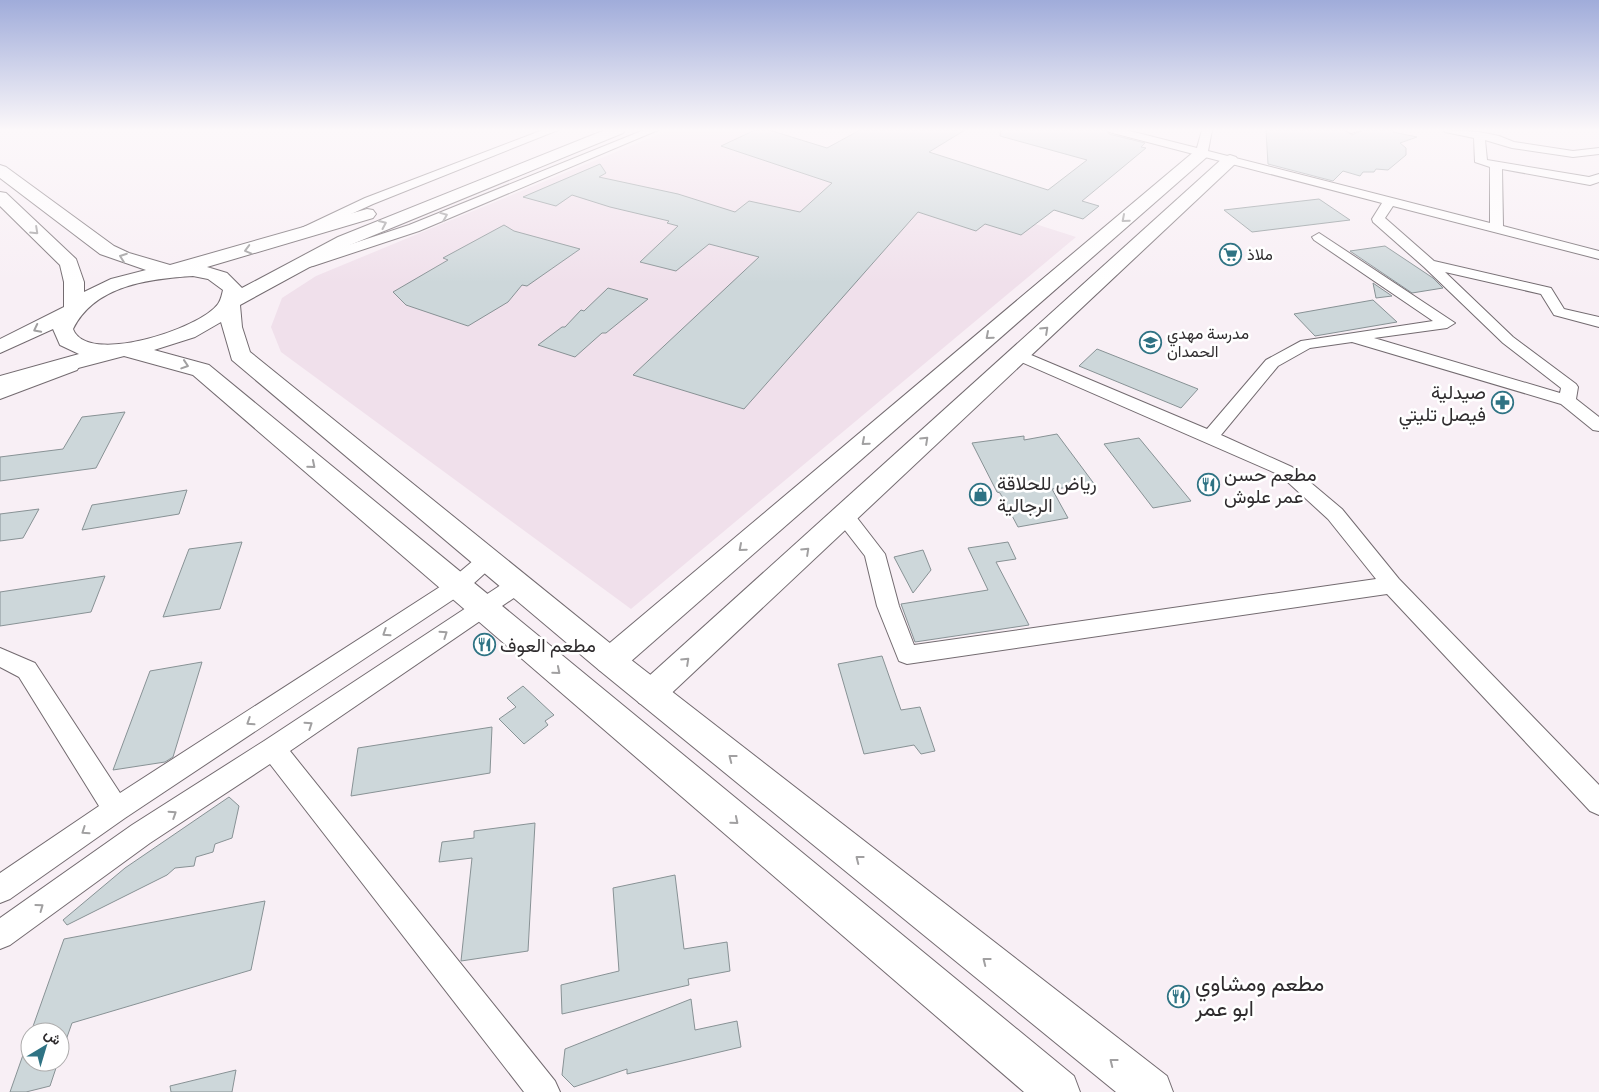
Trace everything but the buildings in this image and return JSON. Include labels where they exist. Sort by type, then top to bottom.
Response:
[{"type":"main road","points":[[15,181],[107,250],[122,257],[170,271],[193,270],[212,273],[226,279],[233,289],[230,302],[232,327],[240,355],[650,694],[1152,1092]]},
{"type":"main road","points":[[455,181],[349,221],[170,271],[119,283],[97,293],[74,310],[66,317],[63,329],[68,340],[84,348],[108,351],[121,350],[161,358],[200,370],[456,588],[1058,1092]]},
{"type":"main road","points":[[0,384],[32,373],[121,350],[169,340],[197,329],[218,316],[230,302],[344,241],[490,181]]},
{"type":"main road","points":[[610,661],[1169,181]]},
{"type":"main road","points":[[650,694],[1207,181]]},
{"type":"main road","points":[[0,198],[69,263],[74,282],[74,310]]},
{"type":"main road","points":[[0,348],[74,310]]},
{"type":"street","points":[[273,243],[369,201],[421,181]]},
{"type":"street","points":[[299,266],[414,228],[529,181]]},
{"type":"street","points":[[1312,181],[1599,255]]},
{"type":"street","points":[[1496,181],[1497,229]]},
{"type":"street","points":[[1390,201],[1378,219],[1429,264],[1508,340],[1570,387],[1567,400]]},
{"type":"street","points":[[1210,437],[1272,363],[1306,344],[1447,323],[1319,237]]},
{"type":"street","points":[[1429,264],[1546,291],[1559,312],[1599,322]]},
{"type":"street","points":[[1351,337],[1567,400],[1599,426]]},
{"type":"street","points":[[0,394],[121,350]]},
{"type":"street","points":[[1018,355],[1286,471],[1335,514],[1392,585],[1599,803]]},
{"type":"street","points":[[844,515],[876,554],[888,606],[907,655],[1392,585]]},
{"type":"street","points":[[0,889],[116,810],[456,588],[487,560]]},
{"type":"street","points":[[0,935],[141,834],[273,749],[517,585]]},
{"type":"street","points":[[0,657],[27,670],[116,810]]},
{"type":"street","points":[[273,749],[544,1092]]},
{"type":"shaded area","points":[[546,181],[901,181],[1076,237],[631,609],[281,352],[271,327],[282,298],[316,276]]},
{"type":"place","name":"ملاذ","points":[[1231,254]]},
{"type":"place","name":"مدرسة مهدي الحمدان","points":[[1151,342]]},
{"type":"place","name":"صيدلية فيصل تليتي","points":[[1502,403]]},
{"type":"place","name":"مطعم حسن عمر علوش","points":[[1208,485]]},
{"type":"place","name":"رياض للحلاقة الرجالية","points":[[981,494]]},
{"type":"place","name":"مطعم العوف","points":[[484,645]]},
{"type":"place","name":"مطعم ومشاوي ابو عمر","points":[[1179,996]]}]
